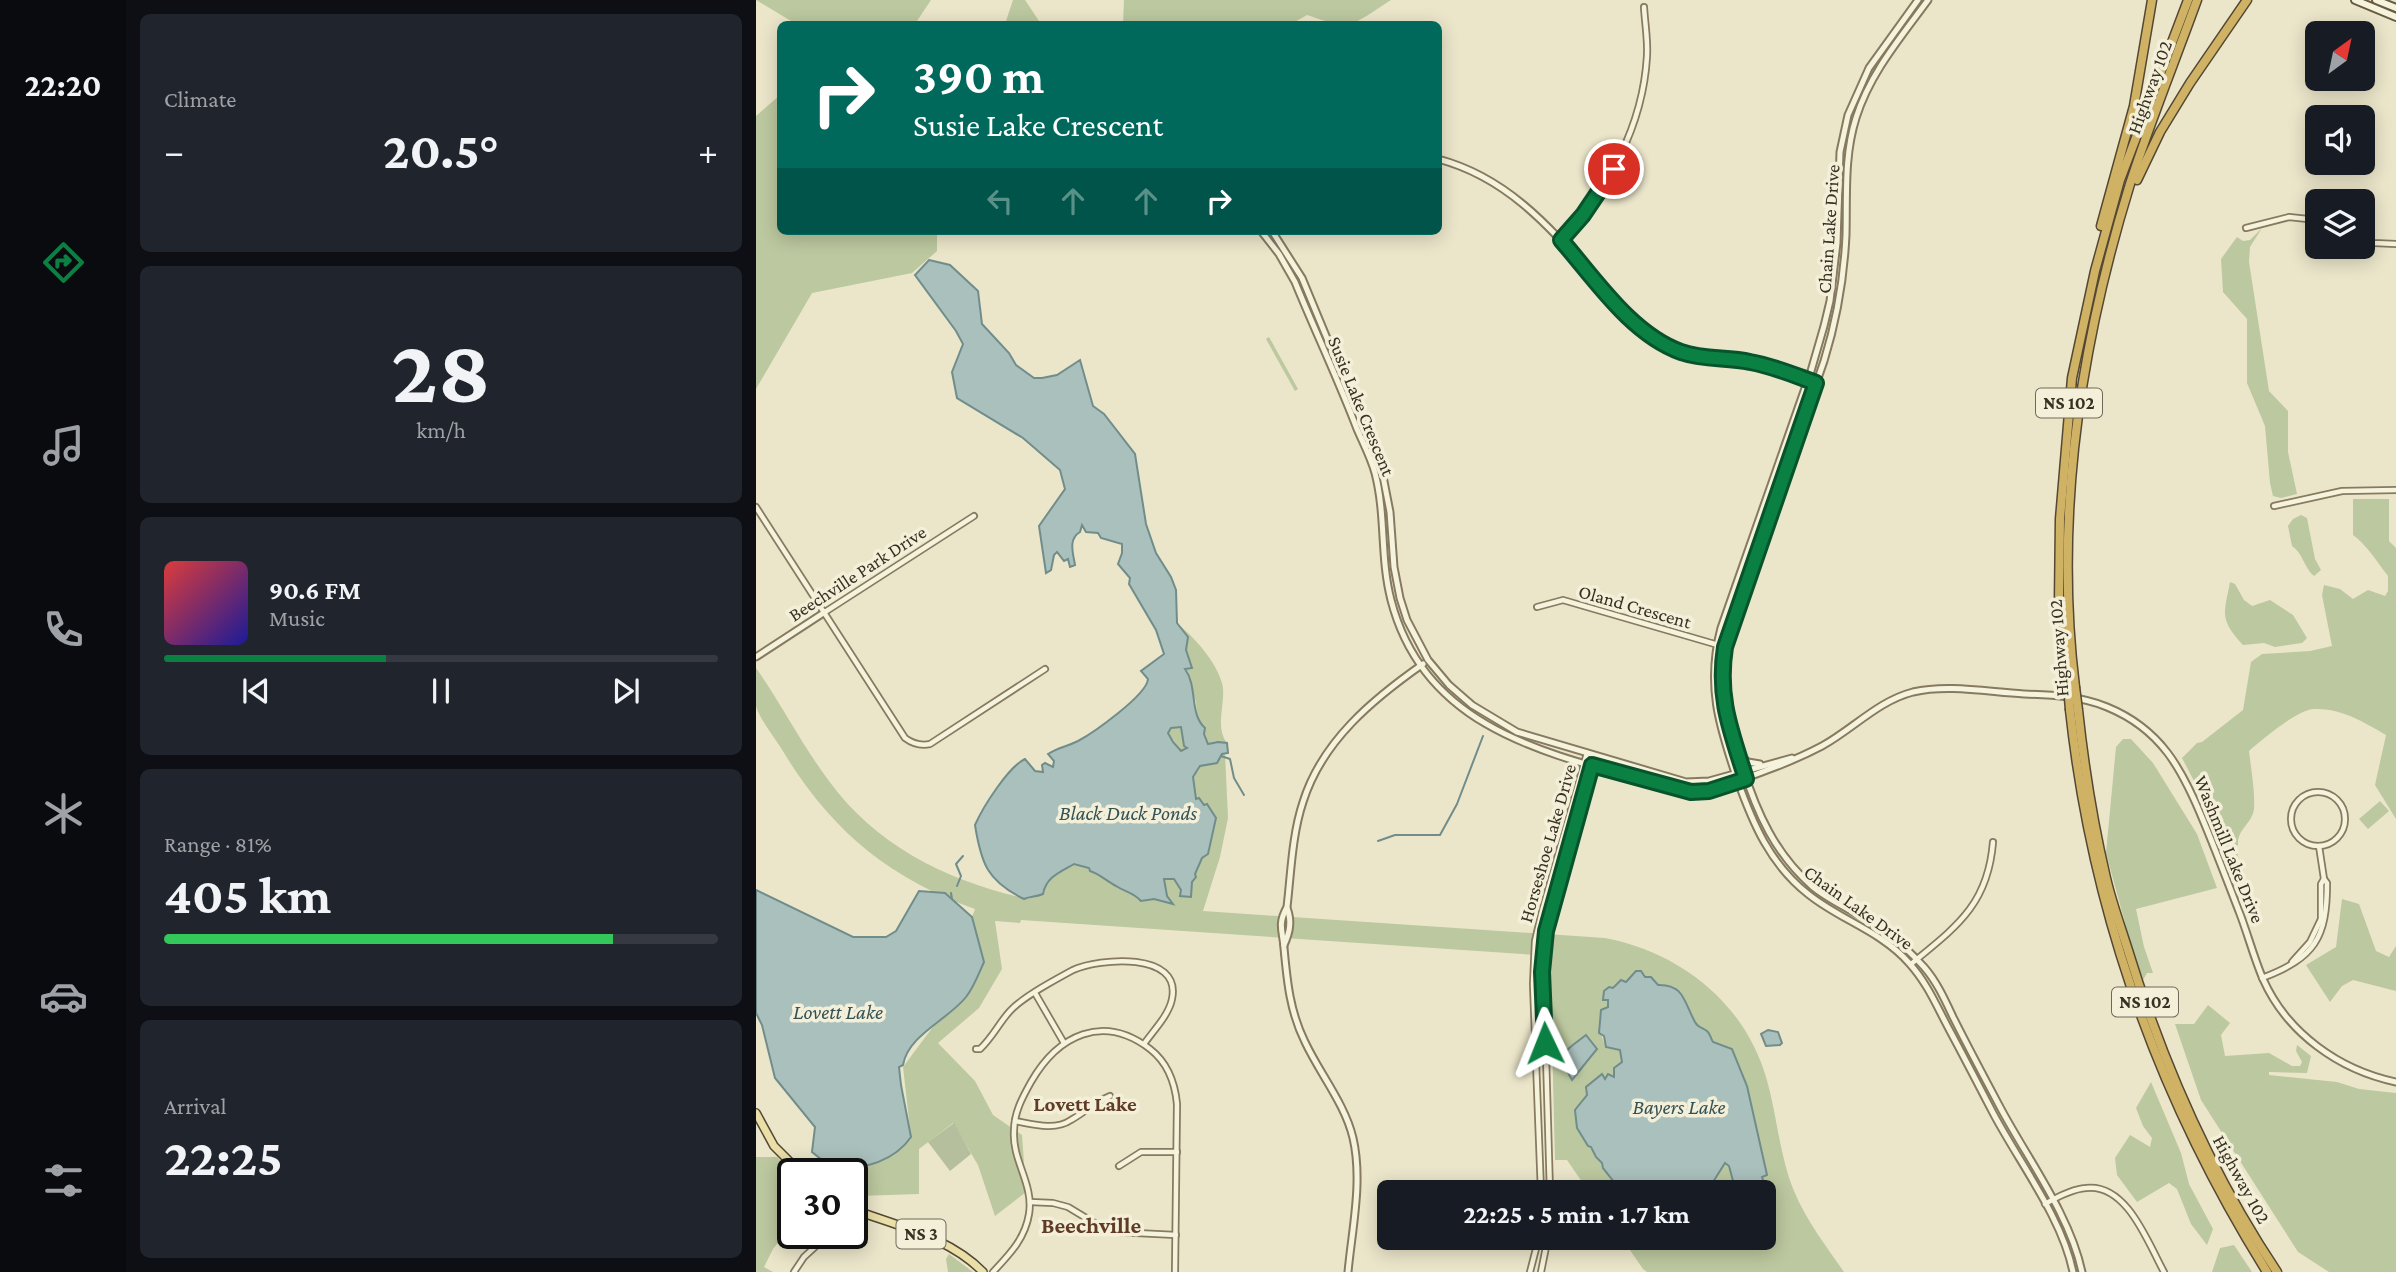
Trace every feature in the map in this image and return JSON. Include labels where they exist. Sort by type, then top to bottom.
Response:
[{"type":"highway","points":[[2072,378],[2092,259],[2134,106],[2152,0]]},
{"type":"highway","name":"Highway 102","points":[[2188,0],[2120,180],[2095,271],[2072,378],[2060,519],[2059,602],[2086,824],[2106,909],[2130,988],[2163,1076],[2198,1150],[2267,1272]]},
{"type":"highway","name":"Highway 102","points":[[2071,686],[2069,516],[2080,397],[2092,324],[2130,184],[2197,0]]},
{"type":"highway","points":[[2092,324],[2137,179],[2160,132],[2190,83],[2247,0]]},
{"type":"highway","name":"Highway 102","points":[[2074,710],[2106,880],[2161,1048],[2204,1143],[2277,1272]]},
{"type":"main road","points":[[2355,0],[2396,8]]},
{"type":"main road","points":[[2380,3],[2396,17]]},
{"type":"main road","points":[[756,1114],[770,1140],[787,1158]]},
{"type":"main road","name":"NS 3","points":[[868,1215],[939,1242],[970,1259],[982,1272]]},
{"type":"street","name":"Chain Lake Drive","points":[[1918,0],[1869,68],[1844,128],[1838,165],[1837,239],[1830,301],[1808,380],[1717,645],[1713,681],[1715,705],[1721,733],[1735,773],[1755,826],[1766,846],[1785,873],[1800,887],[1823,905],[1880,937],[1911,964],[1928,986],[2065,1244],[2073,1272]]},
{"type":"street","name":"Chain Lake Drive","points":[[1928,0],[1876,74],[1855,121],[1847,172],[1842,282],[1836,316],[1816,383],[1725,647],[1722,672],[1724,705],[1756,809],[1768,832],[1788,861],[1806,880],[1826,897],[1883,929],[1917,959],[1942,995],[2052,1200],[2075,1246],[2082,1272]]},
{"type":"street","points":[[1561,240],[1583,215],[1609,177],[1634,124],[1646,67],[1644,7]]},
{"type":"street","points":[[1442,160],[1470,170],[1504,188],[1535,213],[1628,317],[1657,341],[1690,355],[1758,363],[1816,383]]},
{"type":"street","points":[[2246,228],[2289,217],[2305,219]]},
{"type":"street","name":"Susie Lake Crescent","points":[[1264,235],[1295,282],[1375,472],[1382,513],[1385,569],[1399,623],[1421,665],[1445,695],[1485,725],[1514,740],[1592,765],[1687,792],[1709,791],[1738,781]]},
{"type":"street","name":"Susie Lake Crescent","points":[[1275,235],[1302,278],[1382,471],[1390,512],[1394,567],[1400,598],[1407,621],[1429,660],[1462,697],[1492,719],[1517,732],[1686,782],[1703,783],[1735,773]]},
{"type":"street","points":[[2375,243],[2396,244]]},
{"type":"street","points":[[2274,506],[2342,491],[2396,490]]},
{"type":"street","points":[[756,507],[905,738],[917,744],[930,744],[1045,669]]},
{"type":"street","points":[[1763,510],[1770,512]]},
{"type":"street","name":"Beechville Park Drive","points":[[756,657],[974,516]]},
{"type":"street","name":"Oland Crescent","points":[[1537,607],[1563,600],[1725,647]]},
{"type":"street","points":[[1348,1272],[1356,1177],[1353,1137],[1345,1116],[1298,1026],[1287,982],[1284,945],[1289,935],[1290,917],[1287,908],[1296,829],[1302,804],[1331,747],[1363,710],[1429,660]]},
{"type":"street","name":"Washmill Lake Drive","points":[[1738,781],[1786,764],[1837,738],[1888,701],[1913,692],[1946,689],[2049,695],[2084,699],[2108,707],[2129,717],[2154,736],[2180,768],[2241,916],[2262,978],[2284,1014],[2323,1052],[2353,1069],[2396,1082]]},
{"type":"street","name":"Horseshoe Lake Drive","points":[[1541,1180],[1535,941],[1587,753]]},
{"type":"street","points":[[1738,754],[1748,762],[1767,764]]},
{"type":"street","name":"Horseshoe Lake Drive","points":[[1549,1180],[1543,954],[1549,918],[1595,756]]},
{"type":"street","name":"Washmill Lake Drive","points":[[1735,773],[1798,757]]},
{"type":"street","points":[[2318,791],[2327,793],[2342,804],[2346,822],[2338,838],[2330,844],[2319,846],[2304,842],[2297,836],[2291,820],[2292,811],[2302,797],[2318,791]]},
{"type":"street","points":[[1911,964],[1952,931],[1974,905],[1988,872],[1993,842]]},
{"type":"street","points":[[2262,978],[2291,964],[2310,942],[2321,919],[2321,884],[2324,879],[2319,846]]},
{"type":"street","points":[[1800,887],[1806,880]]},
{"type":"street","points":[[976,1049],[980,1049],[988,1041],[1018,1004],[1035,993],[1089,964],[1113,962],[1147,963],[1157,967],[1169,978],[1172,998],[1169,1007],[1144,1044]]},
{"type":"street","points":[[1035,993],[1063,1043]]},
{"type":"street","points":[[993,1272],[1021,1239],[1027,1225],[1030,1202],[1027,1182],[1015,1149],[1015,1121],[1020,1102],[1051,1053],[1063,1043],[1083,1034],[1104,1031],[1129,1036],[1144,1044],[1161,1059],[1175,1086],[1175,1272]]},
{"type":"street","points":[[1970,1069],[1979,1066]]},
{"type":"street","points":[[1015,1121],[1058,1126],[1070,1121],[1098,1100],[1110,1096]]},
{"type":"street","points":[[1119,1166],[1141,1152],[1177,1152]]},
{"type":"street","points":[[2044,1204],[2087,1187],[2113,1193],[2130,1211],[2164,1272]]},
{"type":"street","points":[[1030,1202],[1068,1207],[1096,1224],[1116,1232],[1176,1236]]},
{"type":"street","points":[[794,1272],[813,1249]]},
{"type":"street","points":[[1530,1272],[1536,1250]]},
{"type":"street","points":[[1541,1272],[1545,1250]]},
{"type":"green space","points":[[756,0],[931,0],[917,21],[791,21]]},
{"type":"green space","points":[[1013,0],[1025,0],[1039,21],[1006,21]]},
{"type":"green space","points":[[1124,0],[1391,0],[1357,21],[1327,21],[1307,15],[1296,21],[1123,21]]},
{"type":"green space","points":[[777,98],[777,235],[937,235],[937,251],[912,273],[812,293],[756,389],[756,116]]},
{"type":"green space","points":[[2262,228],[2250,247],[2249,262],[2269,391],[2288,411],[2288,452],[2297,494],[2281,498],[2273,496],[2265,426],[2247,383],[2247,319],[2223,292],[2221,259],[2237,237],[2243,241],[2250,240]]},
{"type":"green space","points":[[1269,337],[1298,389],[1295,391],[1266,339]]},
{"type":"green space","points":[[2353,499],[2389,499],[2389,541],[2396,548],[2396,819],[2375,785],[2386,735],[2343,713],[2324,709],[2307,710],[2280,726],[2249,751],[2254,809],[2238,839],[2238,845],[2234,846],[2244,871],[2232,875],[2182,758],[2197,743],[2202,742],[2243,710],[2251,662],[2262,654],[2310,651],[2332,646],[2322,595],[2324,585],[2340,589],[2353,599],[2368,590],[2385,596],[2388,591],[2388,576],[2367,548],[2353,535]]},
{"type":"green space","points":[[2301,515],[2307,518],[2315,559],[2321,570],[2314,576],[2292,546],[2288,526],[2293,519]]},
{"type":"green space","points":[[2230,582],[2235,584],[2244,600],[2252,606],[2270,600],[2293,615],[2307,638],[2302,643],[2275,647],[2264,643],[2243,645],[2230,629],[2225,616]]},
{"type":"green space","points":[[1179,625],[1205,651],[1219,675],[1223,690],[1221,729],[1227,743],[1208,744],[1205,728],[1197,718],[1196,702],[1185,668],[1191,668],[1186,649],[1188,637]]},
{"type":"green space","points":[[756,668],[829,781],[869,825],[892,843],[943,872],[999,892],[1028,899],[1043,890],[1051,878],[1073,864],[1089,868],[1141,901],[1166,901],[1164,879],[1174,879],[1181,890],[1196,877],[1202,858],[1208,854],[1216,818],[1205,805],[1196,800],[1193,777],[1200,766],[1225,753],[1228,818],[1220,857],[1203,911],[1605,938],[1658,955],[1683,968],[1725,1004],[1756,1050],[1766,1077],[1794,1191],[1810,1223],[1844,1272],[1647,1272],[1643,1269],[1630,1250],[1776,1250],[1776,1180],[1762,1180],[1762,1177],[1767,1175],[1747,1086],[1732,1049],[1713,1042],[1707,1030],[1697,1026],[1686,1002],[1675,987],[1658,985],[1651,977],[1643,976],[1640,971],[1636,971],[1627,982],[1617,983],[1613,988],[1608,987],[1603,1000],[1608,1001],[1608,1007],[1604,1008],[1602,1013],[1601,1033],[1606,1047],[1620,1050],[1622,1062],[1615,1070],[1614,1077],[1594,1080],[1586,1087],[1587,1095],[1575,1110],[1577,1128],[1613,1180],[1581,1180],[1567,1160],[1555,1160],[1550,956],[1021,920],[1020,923],[995,921],[1002,969],[979,1008],[938,1043],[975,1081],[993,1115],[1022,1135],[1026,1192],[995,1216],[978,1165],[953,1123],[919,1149],[919,1194],[868,1196],[868,1166],[911,1137],[903,1067],[938,1020],[966,998],[984,962],[972,917],[975,909],[914,882],[863,847],[840,826],[799,777],[756,706]]},
{"type":"green space","points":[[1181,727],[1184,746],[1188,748],[1181,751],[1168,733],[1171,728]]},
{"type":"green space","points":[[2123,739],[2131,739],[2153,763],[2197,834],[2217,888],[2136,909],[2153,973],[2147,973],[2143,980],[2106,853],[2116,747]]},
{"type":"green space","points":[[2380,801],[2389,811],[2368,829],[2359,819]]},
{"type":"green space","points":[[2342,899],[2359,904],[2376,951],[2389,957],[2396,946],[2396,991],[2353,980],[2342,986],[2330,1002],[2306,965],[2336,947]]},
{"type":"green space","points":[[2208,1005],[2230,1023],[2221,1035],[2225,1056],[2269,1053],[2292,1066],[2300,1066],[2302,1062],[2296,1051],[2297,1045],[2311,1056],[2307,1073],[2269,1072],[2269,1075],[2337,1082],[2359,1089],[2396,1093],[2396,1272],[2329,1272],[2298,1252],[2201,1100],[2175,1024],[2194,1024]]},
{"type":"green space","points":[[2151,1082],[2181,1153],[2189,1184],[2213,1229],[2207,1245],[2191,1224],[2177,1189],[2169,1183],[2137,1202],[2117,1175],[2115,1158],[2130,1135],[2150,1147],[2152,1138],[2143,1126],[2136,1108]]},
{"type":"green space","points":[[954,1123],[971,1154],[950,1171],[928,1142]]},
{"type":"green space","points":[[756,1157],[777,1157],[777,1244],[764,1267],[773,1272],[756,1272]]},
{"type":"green space","points":[[1725,1163],[1729,1166],[1733,1180],[1713,1180]]},
{"type":"green space","points":[[2234,1245],[2252,1272],[2212,1272],[2220,1248]]},
{"type":"green space","points":[[949,1254],[973,1272],[948,1272],[946,1259]]},
{"type":"water","name":"Black Duck Ponds","points":[[929,260],[950,265],[978,291],[982,324],[1009,353],[1016,365],[1034,378],[1057,375],[1080,360],[1093,406],[1104,414],[1135,454],[1146,524],[1156,553],[1176,590],[1177,623],[1188,637],[1186,650],[1192,668],[1185,669],[1189,676],[1197,715],[1205,728],[1208,744],[1227,743],[1228,753],[1222,754],[1217,763],[1200,766],[1193,777],[1196,799],[1199,798],[1204,805],[1207,804],[1216,818],[1208,854],[1202,858],[1192,882],[1191,897],[1180,896],[1181,890],[1174,879],[1164,879],[1167,896],[1173,904],[1154,899],[1141,901],[1089,868],[1074,864],[1050,879],[1043,894],[1024,899],[994,878],[983,860],[975,825],[990,798],[1011,770],[1025,759],[1035,771],[1043,772],[1042,765],[1045,763],[1053,767],[1054,761],[1048,754],[1085,737],[1129,704],[1148,679],[1141,671],[1164,654],[1156,630],[1129,584],[1130,578],[1118,564],[1122,544],[1101,538],[1098,533],[1086,532],[1082,525],[1073,542],[1075,565],[1070,567],[1068,559],[1064,561],[1057,552],[1051,570],[1046,573],[1039,526],[1065,489],[1060,470],[1023,438],[957,398],[952,372],[963,344],[915,275]],"holes":[[[1181,727],[1184,746],[1187,748],[1181,751],[1173,742],[1168,733],[1171,728]]]},
{"type":"water","name":"Lovett Lake","points":[[756,890],[853,937],[886,937],[896,931],[919,891],[945,893],[972,917],[984,962],[966,997],[921,1036],[906,1054],[903,1065],[899,1067],[911,1137],[896,1152],[878,1162],[868,1165],[868,1158],[820,1158],[812,1152],[815,1127],[775,1078],[762,1025],[756,1013]]},
{"type":"water","name":"Bayers Lake","points":[[1636,971],[1641,971],[1658,985],[1667,985],[1678,991],[1696,1024],[1708,1032],[1713,1042],[1732,1049],[1747,1086],[1767,1175],[1762,1177],[1763,1180],[1733,1180],[1729,1166],[1725,1163],[1714,1180],[1612,1180],[1603,1168],[1577,1128],[1575,1110],[1587,1095],[1586,1087],[1602,1074],[1605,1079],[1608,1074],[1614,1077],[1614,1068],[1622,1062],[1620,1050],[1606,1047],[1604,1036],[1599,1033],[1601,1010],[1608,1007],[1608,1000],[1603,1000],[1604,991],[1609,987],[1613,988],[1621,980],[1626,982]]},
{"type":"water","points":[[1768,1030],[1778,1032],[1782,1043],[1780,1045],[1766,1046],[1761,1034]]},
{"type":"water","points":[[1586,1035],[1597,1049],[1572,1080],[1564,1064],[1565,1054]]},
{"type":"waterway","points":[[1378,841],[1395,835],[1440,835],[1457,804],[1483,736]]},
{"type":"waterway","points":[[1221,756],[1230,759],[1234,778],[1244,795]]},
{"type":"waterway","points":[[957,886],[961,876],[956,864],[963,856]]},
{"type":"waterway","points":[[951,893],[952,899]]},
{"type":"district","name":"Lovett Lake","points":[[1085,1104]]},
{"type":"district","name":"Beechville","points":[[1091,1225]]},
{"type":"route","points":[[1545,1043],[1542,972],[1546,931],[1592,765],[1691,792],[1709,791],[1746,779],[1725,715],[1722,682],[1725,647],[1816,383],[1758,363],[1712,359],[1683,353],[1657,341],[1628,317],[1561,240],[1583,215],[1614,169]]}]
